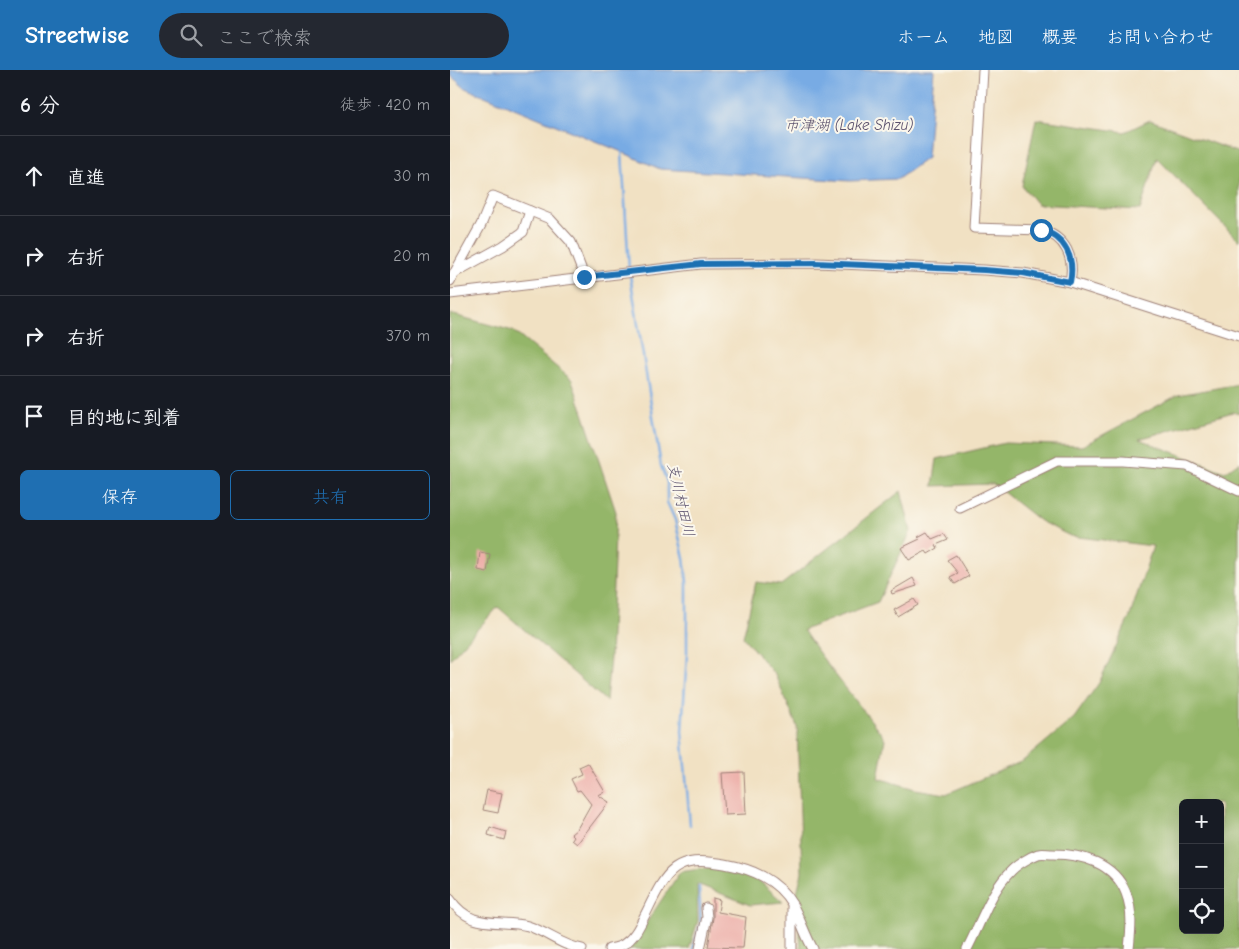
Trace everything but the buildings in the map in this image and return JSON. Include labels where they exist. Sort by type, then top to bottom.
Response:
[{"type":"street","points":[[983,70],[974,228],[1041,230],[1051,233],[1060,240],[1068,251],[1072,267],[1070,282]]},
{"type":"street","points":[[452,277],[481,225],[493,196],[550,219],[571,242],[581,268]]},
{"type":"street","points":[[452,277],[523,232],[530,211]]},
{"type":"street","points":[[450,294],[701,264],[816,263],[984,270],[1023,273],[1070,282],[1239,336]]},
{"type":"street","points":[[960,508],[1057,461],[1123,460],[1188,466],[1239,491]]},
{"type":"street","points":[[967,949],[993,895],[1013,868],[1039,854],[1064,854],[1090,859],[1105,867],[1118,879],[1130,904],[1132,922],[1128,949]]},
{"type":"street","points":[[609,949],[623,944],[633,936],[654,895],[673,869],[694,860],[738,866],[758,873],[771,881],[792,904],[813,949]]},
{"type":"street","points":[[450,900],[455,906],[475,919],[526,926],[538,930],[561,943],[582,949]]},
{"type":"street","points":[[792,904],[792,949]]},
{"type":"street","points":[[700,949],[707,917],[706,908]]},
{"type":"green space","points":[[1036,119],[1125,132],[1150,120],[1239,153],[1239,241],[1157,158],[1140,210],[1037,204],[1022,186]]},
{"type":"green space","points":[[450,314],[513,331],[572,380],[616,512],[610,658],[606,701],[498,607],[450,659]]},
{"type":"green space","points":[[1239,384],[1239,414],[1233,412],[1139,439],[1225,472],[1239,462],[1239,949],[801,949],[796,896],[802,873],[797,726],[775,675],[743,637],[756,582],[781,585],[901,491],[911,531],[878,602],[803,630],[885,739],[878,778],[915,789],[946,794],[1023,761],[1074,718],[1099,683],[1130,616],[1153,546],[1070,536],[1040,521],[993,484],[933,486],[937,459],[1005,443],[1082,446],[1178,395]]},
{"type":"green space","points":[[713,867],[756,878],[783,902],[750,905],[697,884],[698,921],[689,949],[629,949],[680,872]]},
{"type":"water","name":"市津湖 (Lake Shizu)","points":[[450,70],[934,70],[927,158],[898,179],[850,181],[660,169],[465,88],[450,75]]},
{"type":"waterway","name":"支川村田川","points":[[622,152],[629,270]]},
{"type":"waterway","name":"支川村田川","points":[[630,275],[661,466],[667,482],[667,502],[675,520],[684,558],[687,582],[687,653],[682,731],[690,825]]},
{"type":"waterway","name":"支川村田川","points":[[693,949],[701,923],[699,887]]},
{"type":"route","points":[[584,277],[701,264],[816,263],[984,270],[1023,273],[1070,282],[1072,267],[1068,251],[1060,240],[1051,233],[1041,230]]}]
